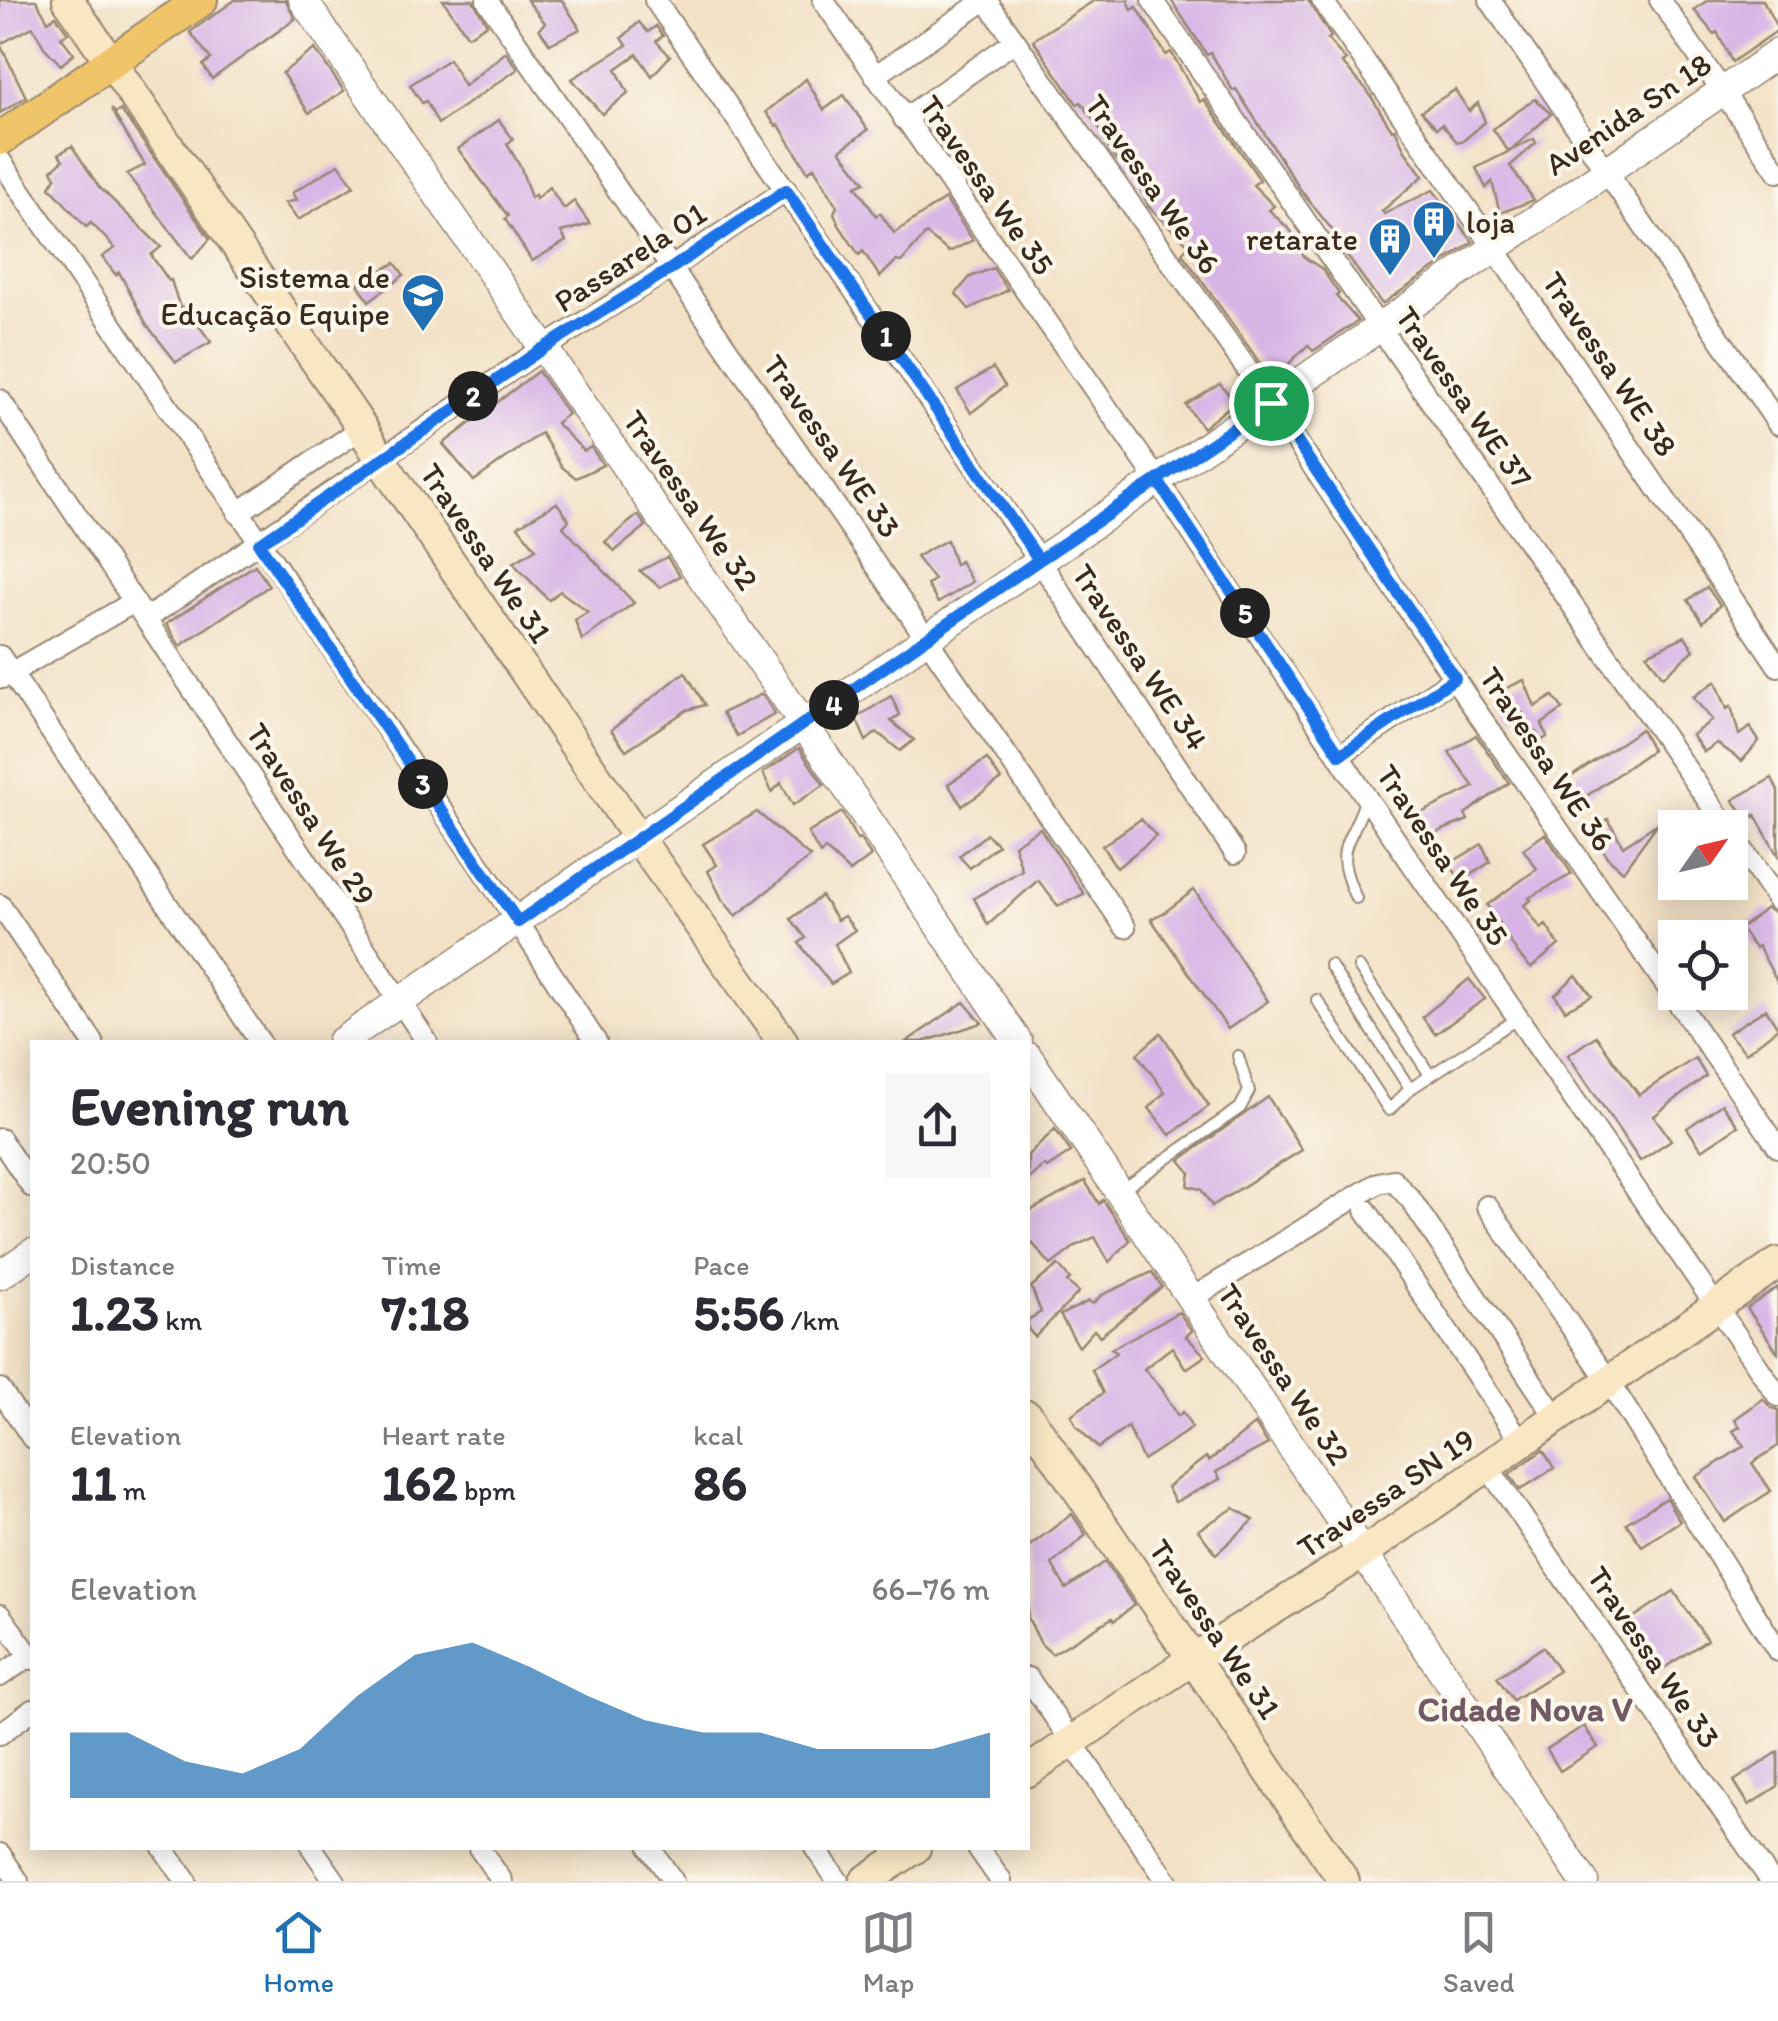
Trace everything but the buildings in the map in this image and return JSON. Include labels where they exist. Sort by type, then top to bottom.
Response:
[{"type":"main road","name":"Travessa We 31","points":[[68,0],[638,838],[782,1040]]},
{"type":"main road","points":[[0,139],[200,0]]},
{"type":"main road","name":"Travessa SN 19","points":[[1030,1771],[1193,1660],[1363,1553],[1778,1263]]},
{"type":"main road","name":"Travessa We 31","points":[[1030,1419],[1344,1881]]},
{"type":"main road","points":[[865,1881],[911,1850]]},
{"type":"street","name":"Travessa We 32","points":[[303,0],[805,726],[1017,1040]]},
{"type":"street","name":"Travessa WE 33","points":[[487,0],[1125,927]]},
{"type":"street","name":"Travessa WE 34","points":[[655,0],[1235,853]]},
{"type":"street","name":"Travessa We 35","points":[[824,0],[1158,481],[1366,797],[1778,1396]]},
{"type":"street","points":[[876,76],[985,0]]},
{"type":"street","name":"Travessa We 36","points":[[985,0],[1271,403]]},
{"type":"street","name":"Travessa WE 37","points":[[1152,0],[1716,810]]},
{"type":"street","name":"Travessa WE 38","points":[[1322,0],[1778,666]]},
{"type":"street","points":[[1490,0],[1778,424]]},
{"type":"street","points":[[1660,0],[1778,172]]},
{"type":"street","points":[[904,119],[1016,41]]},
{"type":"street","name":"Avenida Sn 18","points":[[344,1040],[1778,53]]},
{"type":"street","points":[[0,160],[595,1040]]},
{"type":"street","name":"Passarela 01","points":[[140,610],[259,544],[542,349],[672,268],[786,190]]},
{"type":"street","points":[[0,400],[140,610],[4,670],[259,1040]]},
{"type":"street","name":"Travessa WE 36","points":[[1271,403],[1778,1147]]},
{"type":"street","points":[[238,513],[362,428]]},
{"type":"street","name":"Travessa We 29","points":[[140,610],[426,1040]]},
{"type":"street","points":[[1340,755],[1455,678]]},
{"type":"street","name":"Travessa WE 37","points":[[1748,857],[1778,901]]},
{"type":"street","points":[[0,905],[91,1040]]},
{"type":"street","name":"Travessa We 32","points":[[1030,1059],[1584,1881]]},
{"type":"street","points":[[0,1139],[30,1184]]},
{"type":"street","points":[[1191,1299],[1364,1201],[1385,1179],[1400,1185],[1557,1419]]},
{"type":"street","points":[[1364,1201],[1522,1443]]},
{"type":"street","points":[[1488,1206],[1608,1380],[1778,1651]]},
{"type":"street","points":[[0,1275],[30,1254]]},
{"type":"street","points":[[0,1389],[30,1435]]},
{"type":"street","name":"Travessa We 33","points":[[1488,1467],[1770,1881]]},
{"type":"street","points":[[0,1614],[30,1656]]},
{"type":"street","points":[[0,1676],[30,1658]]},
{"type":"street","points":[[1030,1681],[1167,1881]]},
{"type":"street","points":[[0,1734],[30,1712]]},
{"type":"street","points":[[164,1850],[186,1881]]},
{"type":"street","points":[[313,1850],[335,1881]]},
{"type":"street","points":[[480,1850],[502,1881]]},
{"type":"street","points":[[651,1850],[673,1881]]},
{"type":"street","points":[[816,1850],[838,1881]]},
{"type":"street","points":[[979,1850],[1000,1881]]},
{"type":"street","points":[[0,1854],[18,1881]]},
{"type":"lane","points":[[1356,898],[1341,854],[1359,822],[1366,797]]},
{"type":"lane","points":[[1330,965],[1410,1089]]},
{"type":"lane","points":[[1359,968],[1430,1075]]},
{"type":"lane","points":[[1317,1000],[1388,1110],[1410,1089],[1518,1018]]},
{"type":"lane","points":[[1118,1192],[1240,1108],[1249,1091],[1238,1056]]},
{"type":"place","name":"loja","points":[[1434,260]]},
{"type":"place","name":"retarate","points":[[1390,277]]},
{"type":"place","name":"Sistema de Educação Equipe","points":[[423,333]]},
{"type":"district","name":"Cidade Nova V","points":[[1525,1709]]},
{"type":"route","points":[[786,190],[1039,560],[1271,403],[1455,678],[1340,755],[1158,481],[518,922],[259,544],[542,349],[672,268],[786,190]]}]
